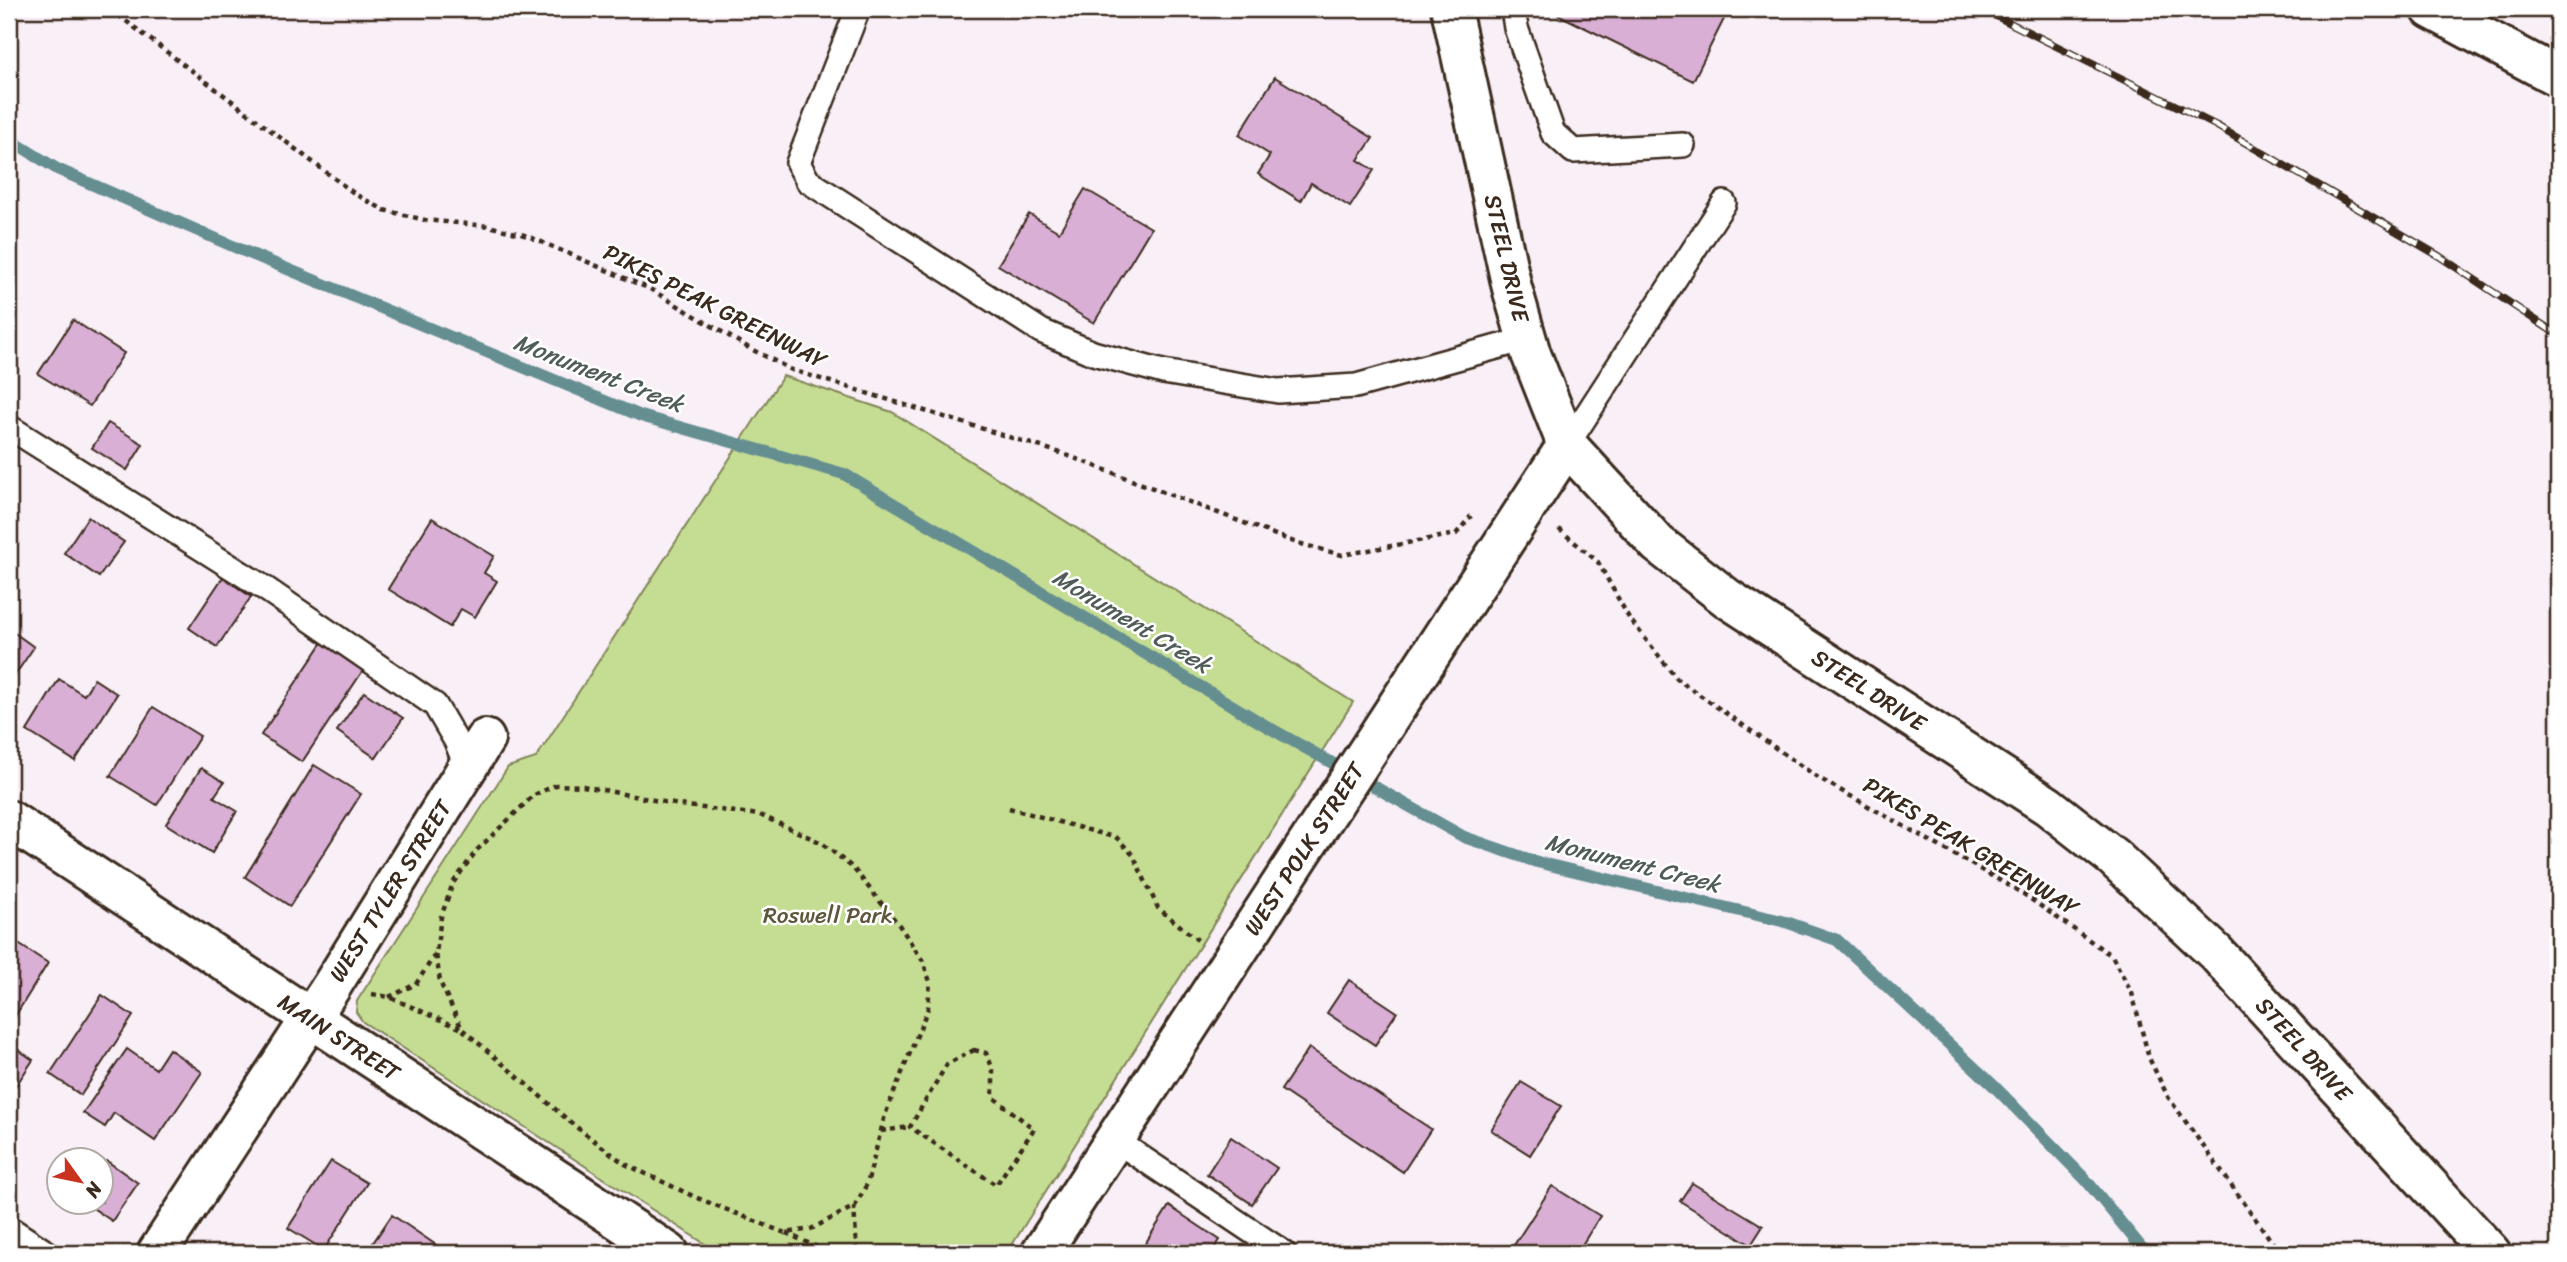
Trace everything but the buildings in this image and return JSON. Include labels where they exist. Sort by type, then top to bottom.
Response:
[{"type":"street","name":"STEEL DRIVE","points":[[1451,9],[1526,339],[1566,445],[1658,544],[1718,591],[2048,806],[2113,857],[2217,953],[2491,1253]]},
{"type":"street","points":[[2431,9],[2558,77]]},
{"type":"street","name":"WEST POLK STREET","points":[[1041,1253],[1566,445]]},
{"type":"street","name":"WEST TYLER STREET","points":[[157,1253],[321,1002],[476,754]]},
{"type":"street","name":"MAIN STREET","points":[[9,820],[321,1002],[669,1253]]},
{"type":"lane","points":[[858,9],[798,163],[808,181],[1041,331],[1093,353],[1163,372],[1278,391],[1356,386],[1526,339]]},
{"type":"lane","points":[[1513,9],[1516,28],[1553,133],[1573,151],[1683,145]]},
{"type":"lane","points":[[1566,445],[1724,203]]},
{"type":"lane","points":[[9,427],[266,589],[435,705],[456,741],[476,754]]},
{"type":"lane","points":[[1115,1140],[1284,1253]]},
{"type":"lane","points":[[9,1228],[47,1253]]},
{"type":"path","name":"PIKES PEAK GREENWAY","points":[[110,9],[355,194],[384,210],[425,219],[489,226],[528,236],[650,289],[748,348],[828,383],[1061,453],[1294,542],[1342,555],[1456,534],[1478,506]]},
{"type":"path","name":"PIKES PEAK GREENWAY","points":[[1566,534],[1598,562],[1629,618],[1677,679],[1817,776],[2022,893],[2070,924],[2112,956],[2132,993],[2149,1058],[2168,1097],[2280,1253]]},
{"type":"path","points":[[462,1029],[440,982],[436,953],[441,917],[453,883],[477,850],[534,794],[556,785],[583,786],[770,819],[822,843],[853,867],[899,925],[923,961],[930,982],[928,1008],[904,1064],[881,1131],[867,1184],[855,1206],[857,1253]]},
{"type":"path","points":[[1009,808],[1117,838],[1133,855],[1158,908],[1228,965]]},
{"type":"path","points":[[321,1002],[389,997],[416,984],[436,953]]},
{"type":"path","points":[[389,997],[462,1029],[575,1126],[625,1164],[695,1198],[830,1253]]},
{"type":"path","points":[[881,1131],[910,1127],[996,1185],[1034,1129],[993,1097],[993,1069],[986,1053],[974,1050],[947,1064],[910,1127]]},
{"type":"path","points":[[785,1233],[811,1229],[855,1206]]},
{"type":"green space","name":"Roswell Park","points":[[783,376],[892,412],[1353,702],[1007,1253],[719,1253],[363,1022],[356,1012],[357,1001],[508,767],[536,758]]},
{"type":"waterway","name":"Monument Creek","points":[[9,139],[57,169],[244,251],[641,416],[844,474],[1268,727],[1464,837],[1537,862],[1786,922],[1837,940],[1994,1086],[2086,1180],[2146,1253]]},
{"type":"railway","points":[[1982,9],[2217,126],[2439,256],[2558,335]]}]
